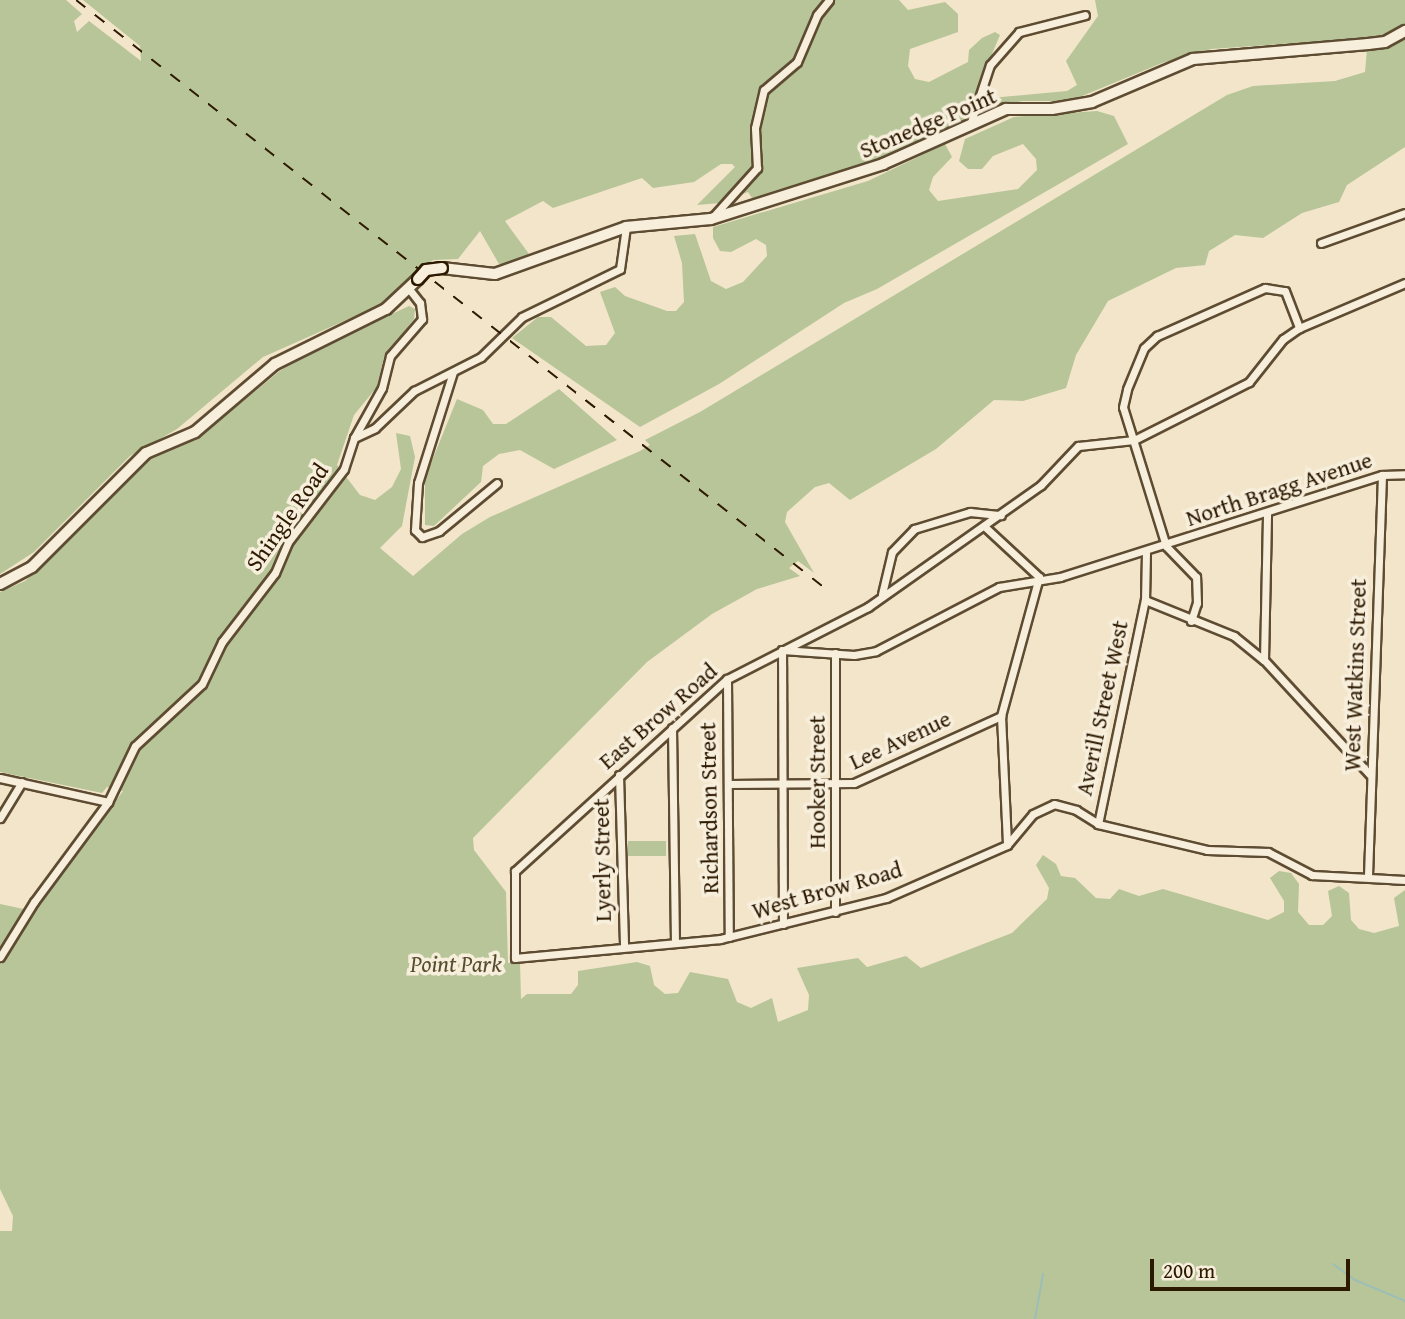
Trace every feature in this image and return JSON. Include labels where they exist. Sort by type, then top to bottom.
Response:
[{"type":"main road","name":"Stonedge Point","points":[[410,290],[426,270],[442,268],[495,274],[511,271],[626,227],[711,219],[883,164],[1015,107],[1052,109],[1091,102],[1193,59],[1385,42],[1405,31]]},
{"type":"main road","points":[[0,584],[32,567],[146,453],[195,432],[275,363],[386,309],[410,290]]},
{"type":"street","points":[[711,219],[757,168],[755,128],[761,98],[778,74],[797,62],[817,15],[829,0]]},
{"type":"street","points":[[971,125],[990,65],[1019,32],[1085,15]]},
{"type":"street","points":[[1321,243],[1405,214]]},
{"type":"street","points":[[354,439],[375,428],[414,391],[492,349],[538,308],[620,269],[626,227]]},
{"type":"street","name":"East Brow Road","points":[[515,958],[515,871],[727,679],[828,629],[881,595],[1001,515],[1044,482],[1078,446],[1134,440],[1248,382],[1283,339],[1298,328],[1405,283]]},
{"type":"street","points":[[1191,621],[1197,603],[1196,577],[1166,546],[1123,407],[1144,348],[1157,337],[1276,286],[1285,291],[1298,328]]},
{"type":"street","name":"Shingle Road","points":[[0,957],[34,902],[108,802],[135,746],[202,684],[222,642],[275,573],[288,542],[344,469],[354,439],[382,388],[390,356],[422,319],[420,303],[410,290]]},
{"type":"street","points":[[453,372],[418,483],[415,530],[422,537],[439,531],[497,483]]},
{"type":"street","name":"North Bragg Avenue","points":[[1146,553],[1382,475],[1405,474]]},
{"type":"street","name":"West Watkins Street","points":[[1368,876],[1382,475]]},
{"type":"street","points":[[881,595],[892,552],[914,529],[970,512],[1001,515]]},
{"type":"street","points":[[1264,660],[1267,513]]},
{"type":"street","points":[[984,526],[1037,571],[1037,583],[1001,716],[1007,845]]},
{"type":"street","points":[[783,924],[782,650],[835,653],[876,651],[999,587],[1037,583],[1146,553]]},
{"type":"street","name":"Averill Street West","points":[[1098,824],[1145,600],[1146,553]]},
{"type":"street","points":[[1145,600],[1191,621],[1227,632],[1264,660],[1370,775]]},
{"type":"street","name":"Hooker Street","points":[[835,653],[838,787],[835,912]]},
{"type":"street","name":"Richardson Street","points":[[727,679],[729,937]]},
{"type":"street","name":"Lee Avenue","points":[[728,784],[838,787],[1001,716]]},
{"type":"street","points":[[673,728],[675,942]]},
{"type":"street","name":"Lyerly Street","points":[[619,775],[624,944]]},
{"type":"street","points":[[0,778],[108,802]]},
{"type":"street","points":[[0,818],[22,782]]},
{"type":"street","name":"West Brow Road","points":[[515,958],[624,944],[729,937],[894,896],[1007,845],[1034,814],[1054,804],[1076,810],[1098,824],[1216,851],[1268,852],[1312,874],[1405,880]]},
{"type":"green space","points":[[0,0],[66,0],[82,14],[74,21],[77,32],[89,21],[141,61],[140,46],[83,0],[899,0],[908,10],[945,2],[958,14],[958,32],[910,49],[908,66],[915,79],[929,82],[968,62],[969,50],[982,38],[995,32],[1000,35],[963,122],[880,161],[754,201],[748,192],[720,203],[697,205],[735,167],[732,164],[721,164],[694,182],[653,188],[642,178],[553,208],[543,201],[505,221],[529,254],[515,264],[499,264],[480,231],[458,259],[433,260],[380,305],[263,357],[177,429],[130,456],[34,552],[0,574]]},
{"type":"green space","name":"Point Park","points":[[1095,0],[1405,0],[1405,147],[1347,185],[1339,202],[1302,213],[1263,238],[1235,235],[1209,251],[1205,265],[1176,268],[1108,301],[1076,355],[1066,388],[1023,401],[994,400],[936,449],[850,500],[829,483],[815,487],[787,512],[785,522],[814,573],[798,561],[789,568],[800,576],[757,589],[712,614],[647,662],[473,838],[474,850],[506,892],[508,963],[520,963],[521,999],[527,994],[571,994],[578,985],[578,971],[637,962],[650,966],[654,985],[665,994],[678,993],[690,972],[728,979],[737,1002],[751,1008],[772,998],[778,1022],[808,1010],[809,995],[797,968],[858,958],[867,967],[906,956],[921,968],[1012,933],[1047,899],[1049,888],[1036,865],[1043,855],[1056,864],[1061,876],[1075,878],[1096,898],[1110,899],[1119,889],[1139,896],[1163,889],[1268,920],[1284,912],[1284,901],[1270,878],[1279,871],[1291,873],[1299,884],[1298,912],[1309,925],[1323,925],[1332,916],[1328,891],[1339,886],[1349,893],[1351,920],[1359,929],[1374,933],[1399,926],[1394,898],[1405,890],[1405,1319],[0,1319],[0,1231],[12,1231],[13,1216],[0,1189],[0,904],[33,911],[123,791],[107,787],[102,793],[0,772],[0,592],[25,581],[157,452],[197,439],[292,361],[409,306],[415,309],[414,319],[384,357],[377,387],[354,415],[337,465],[360,495],[375,500],[392,487],[401,469],[396,433],[410,436],[415,457],[402,526],[380,548],[413,576],[462,534],[490,517],[640,451],[650,445],[645,440],[700,412],[1227,95],[1253,86],[1335,81],[1365,72],[1368,38],[1211,49],[1162,63],[1070,101],[1022,101],[985,111],[984,105],[991,98],[1067,91],[1077,85],[1066,61],[1098,16]]},
{"type":"green space","points":[[1097,111],[1114,116],[1128,144],[877,289],[844,303],[719,384],[640,427],[512,338],[538,317],[551,317],[586,346],[606,345],[615,333],[600,292],[615,287],[625,296],[667,311],[676,311],[684,302],[682,263],[674,236],[695,234],[711,281],[726,289],[743,282],[767,256],[766,245],[756,239],[731,252],[720,251],[713,238],[713,227],[868,181],[945,144],[952,157],[933,177],[929,190],[938,201],[1018,189],[1037,170],[1036,159],[1023,144],[993,156],[982,169],[968,169],[959,161],[965,139],[1014,117]]},
{"type":"green space","points":[[559,389],[617,440],[554,469],[520,450],[499,454],[483,466],[481,482],[434,526],[425,525],[425,478],[457,399],[483,410],[493,424],[506,424]]},
{"type":"green space","points":[[628,841],[666,841],[666,856],[628,856]]},
{"type":"waterway","points":[[1333,1264],[1355,1280],[1405,1301]]},
{"type":"waterway","points":[[1035,1319],[1043,1274]]},
{"type":"railway","points":[[76,0],[826,589]]}]
